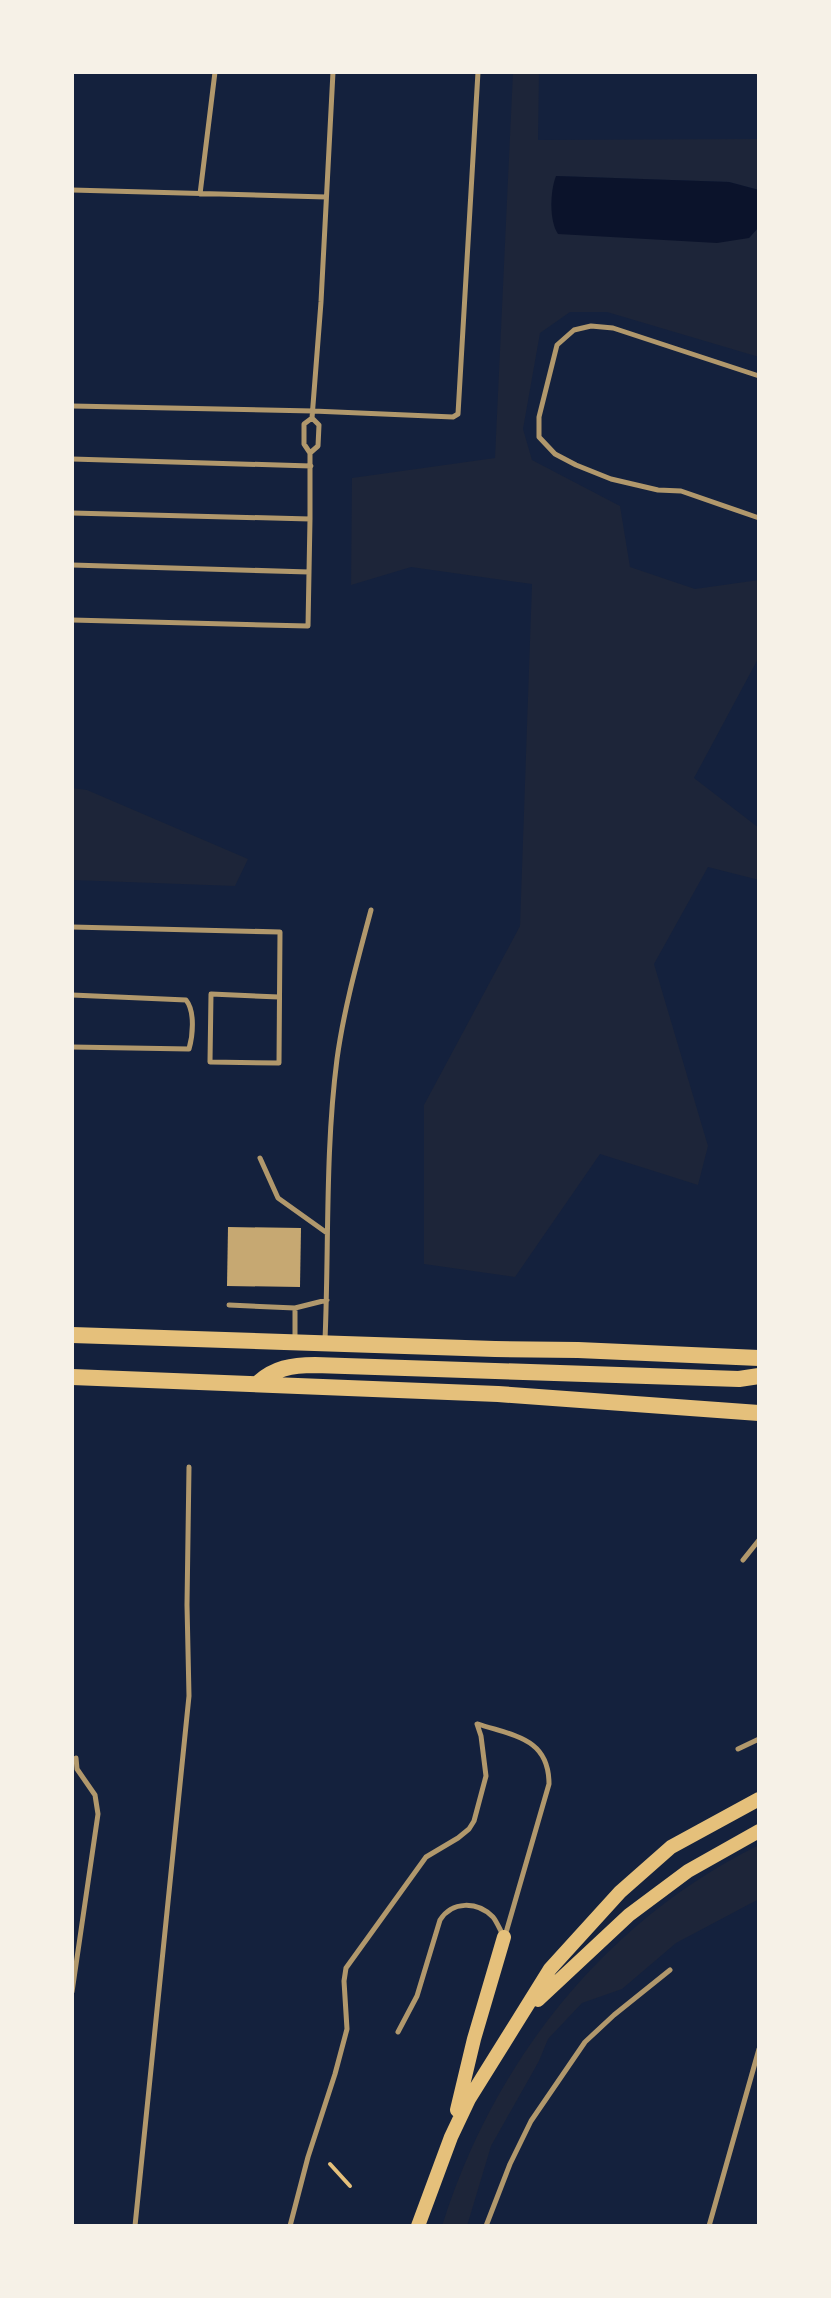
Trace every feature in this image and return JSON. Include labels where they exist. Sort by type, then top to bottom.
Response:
[{"type":"main road","points":[[72,1335],[759,1358]]},
{"type":"main road","points":[[257,1384],[285,1367],[315,1365],[739,1379],[759,1376]]},
{"type":"main road","points":[[72,1377],[514,1395],[759,1413]]},
{"type":"main road","points":[[418,2226],[451,2137],[469,2099],[550,1969],[620,1892],[671,1847],[759,1799]]},
{"type":"main road","points":[[525,2011],[629,1915],[688,1871],[759,1831]]},
{"type":"main road","points":[[451,2137],[474,2039],[504,1937]]},
{"type":"lane","points":[[200,194],[215,72]]},
{"type":"lane","points":[[72,620],[308,626],[311,466],[310,453],[304,444],[304,424],[312,414],[333,72]]},
{"type":"lane","points":[[72,406],[453,417],[458,414],[478,72],[470,72]]},
{"type":"lane","points":[[72,190],[326,197]]},
{"type":"lane","points":[[759,376],[613,328],[591,326],[574,330],[557,345],[539,417],[539,437],[555,454],[576,465],[611,479],[658,490],[681,491],[759,518]]},
{"type":"lane","points":[[310,453],[318,446],[319,425],[312,414]]},
{"type":"lane","points":[[72,459],[311,466]]},
{"type":"lane","points":[[72,513],[310,519]]},
{"type":"lane","points":[[72,565],[309,572]]},
{"type":"lane","points":[[325,1344],[331,1134],[337,1059],[350,985],[371,910]]},
{"type":"lane","points":[[72,927],[280,932],[279,1063],[210,1062],[211,994],[279,997]]},
{"type":"lane","points":[[72,995],[186,1000],[191,1008],[189,1049],[72,1047]]},
{"type":"lane","points":[[260,1158],[278,1198],[327,1233]]},
{"type":"lane","points":[[229,1305],[295,1308],[327,1300]]},
{"type":"lane","points":[[295,1308],[295,1343]]},
{"type":"lane","points":[[135,2226],[189,1696],[189,1467]]},
{"type":"lane","points":[[743,1560],[759,1540]]},
{"type":"lane","points":[[290,2226],[347,2029],[346,1968],[426,1857],[458,1838],[474,1821],[486,1776],[477,1724],[517,1737],[538,1748],[546,1760],[549,1773],[549,1784],[504,1937]]},
{"type":"lane","points":[[738,1749],[759,1739]]},
{"type":"lane","points":[[72,1992],[98,1814],[95,1795],[77,1769],[76,1758]]},
{"type":"lane","points":[[398,2032],[417,1996],[440,1920],[446,1911],[461,1905],[481,1910],[493,1917],[504,1937]]},
{"type":"lane","points":[[486,2226],[531,2121],[585,2042],[670,1970]]},
{"type":"lane","points":[[709,2226],[759,2049]]},
{"type":"path","points":[[330,2164],[350,2186]]},
{"type":"shaded area","points":[[513,72],[539,72],[538,140],[759,139],[759,190],[729,182],[556,176],[749,238],[759,227],[759,357],[607,312],[570,312],[540,333],[523,429],[532,460],[620,506],[630,567],[695,589],[759,580],[759,657],[694,778],[759,828],[759,880],[708,867],[654,964],[708,1146],[698,1185],[600,1154],[515,1277],[424,1264],[424,1105],[520,926],[532,584],[411,567],[351,585],[352,478],[495,458]]},
{"type":"shaded area","points":[[556,176],[729,182],[759,190],[759,227],[749,238],[717,243],[558,234],[551,206]]},
{"type":"shaded area","points":[[72,788],[87,790],[248,859],[235,886],[72,880]]},
{"type":"shaded area","points":[[759,1845],[759,1899],[676,1943],[622,1989],[582,2003],[548,2039],[539,2061],[491,2146],[467,2226],[442,2226],[464,2166],[491,2108],[524,2054],[562,2003],[604,1956],[651,1914],[703,1877]]},
{"type":"building","points":[[228,1227],[301,1228],[300,1287],[227,1286]]}]
